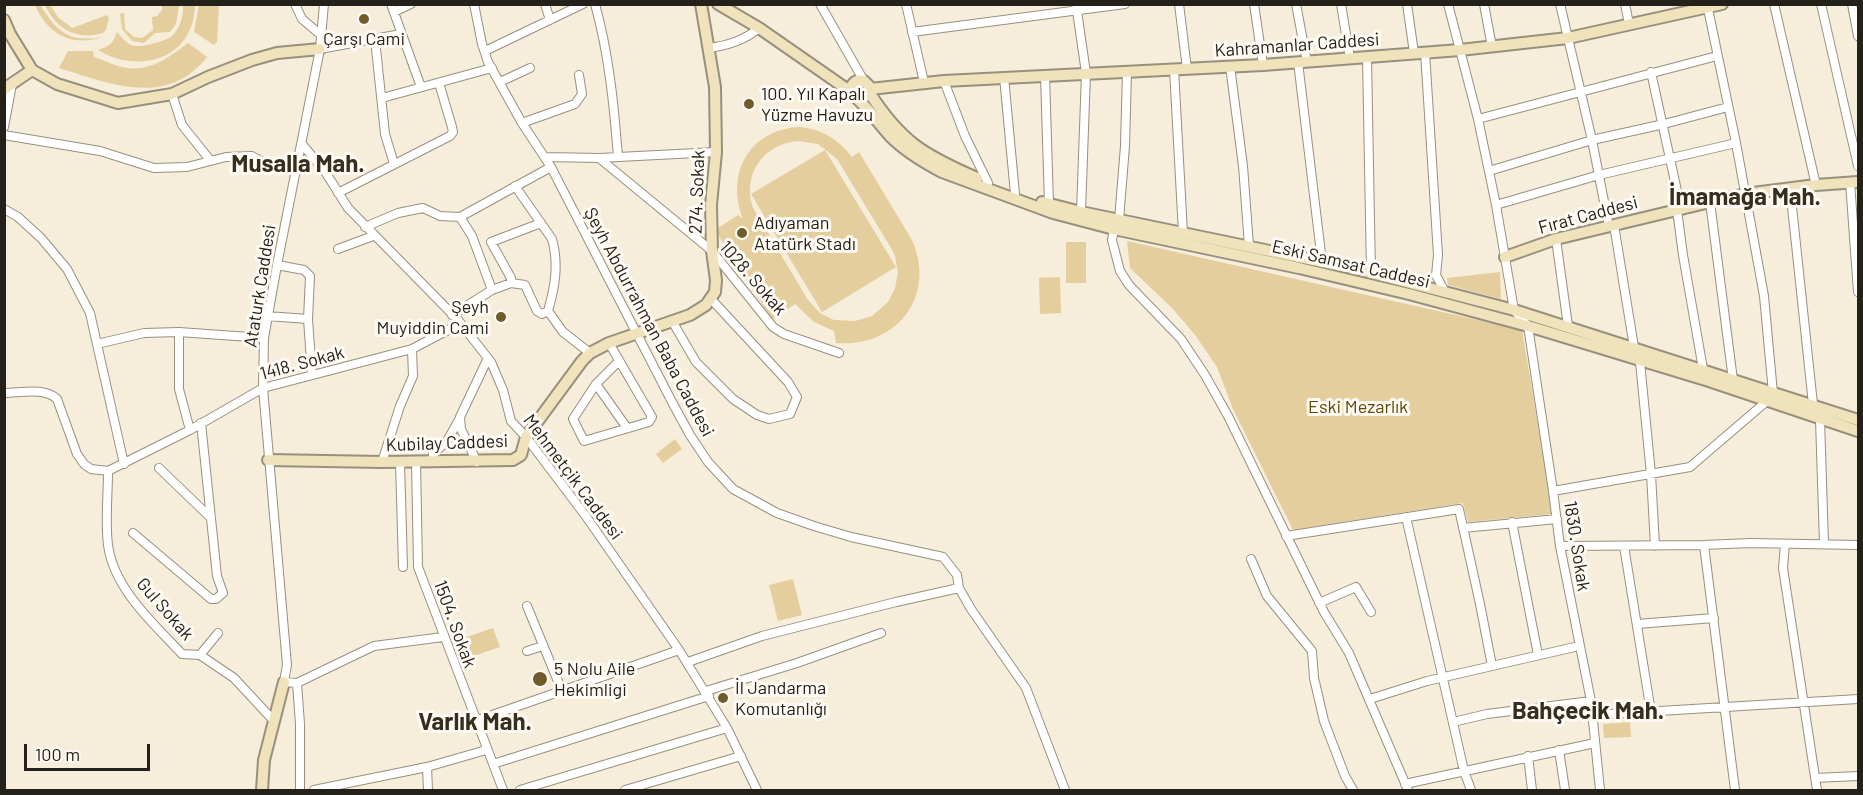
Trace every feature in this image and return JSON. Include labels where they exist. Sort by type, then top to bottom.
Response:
[{"type":"street","points":[[295,4],[302,19],[321,35]]},
{"type":"street","name":"Ataturk Caddesi","points":[[284,681],[287,670],[263,388],[264,338],[320,49],[324,4]]},
{"type":"street","points":[[411,4],[392,8],[421,87]]},
{"type":"street","name":"Şeyh Abdurrahman Baba Caddesi","points":[[474,4],[485,51],[492,68],[522,123],[551,167],[690,435],[708,462],[733,489],[777,513],[851,537],[943,557],[957,575],[959,588],[970,609],[1026,688],[1065,790]]},
{"type":"street","points":[[544,4],[550,20]]},
{"type":"street","points":[[485,51],[583,4]]},
{"type":"street","points":[[596,4],[603,32],[616,125],[618,157]]},
{"type":"street","name":"274. Sokak","points":[[701,4],[715,87],[716,152],[711,205],[712,251],[716,284],[711,299]]},
{"type":"street","points":[[820,4],[868,87]]},
{"type":"street","points":[[906,4],[924,82]]},
{"type":"street","points":[[912,32],[1077,8],[1125,4]]},
{"type":"street","points":[[1179,4],[1186,69]]},
{"type":"street","points":[[1254,4],[1263,65]]},
{"type":"street","points":[[1296,4],[1322,262]]},
{"type":"street","points":[[1341,4],[1350,58]]},
{"type":"street","points":[[1407,4],[1419,53],[1438,255],[1436,275],[1445,292]]},
{"type":"street","points":[[1448,4],[1478,119],[1514,310],[1528,326]]},
{"type":"street","points":[[1484,4],[1492,47]]},
{"type":"street","points":[[1560,4],[1611,226],[1634,347]]},
{"type":"street","points":[[1624,4],[1629,24]]},
{"type":"street","name":"Kahramanlar Caddesi","points":[[868,87],[1004,77],[1263,65],[1492,47],[1568,38],[1722,4]]},
{"type":"street","points":[[1774,4],[1816,185]]},
{"type":"street","points":[[1821,4],[1858,166]]},
{"type":"street","points":[[1852,4],[1858,36]]},
{"type":"street","name":"Eski Samsat Caddesi","points":[[721,5],[759,28],[854,95],[906,151],[942,172],[1053,213],[1183,233],[1249,246],[1514,310],[1703,369],[1820,419],[1858,431]]},
{"type":"street","points":[[1553,491],[1690,467],[1770,397],[1764,296],[1736,143],[1707,6]]},
{"type":"street","points":[[1077,8],[1086,73],[1081,212]]},
{"type":"street","points":[[4,20],[32,70],[57,84],[118,103],[172,94],[208,77],[277,53],[320,49],[401,34]]},
{"type":"street","points":[[708,48],[721,47],[750,35],[759,28]]},
{"type":"street","points":[[375,39],[385,134],[394,164]]},
{"type":"street","points":[[1478,119],[1717,56]]},
{"type":"street","points":[[1367,57],[1371,274]]},
{"type":"street","points":[[1230,66],[1243,166],[1249,246]]},
{"type":"street","points":[[382,98],[492,68]]},
{"type":"street","points":[[500,82],[530,68]]},
{"type":"street","points":[[1174,69],[1183,233]]},
{"type":"street","points":[[4,127],[8,87],[32,70]]},
{"type":"street","points":[[1127,71],[1125,146],[1112,240],[1120,271],[1129,285],[1181,339],[1228,416],[1319,603],[1349,653],[1406,787],[1528,756],[1595,743]]},
{"type":"street","points":[[1651,72],[1671,157],[1683,255],[1703,369]]},
{"type":"street","points":[[522,123],[575,104],[582,94],[579,75]]},
{"type":"street","points":[[1045,75],[1049,204]]},
{"type":"street","points":[[1004,77],[1015,194]]},
{"type":"street","points":[[858,80],[868,87],[863,98],[854,95],[853,83],[858,80]]},
{"type":"street","points":[[944,81],[965,136],[988,183]]},
{"type":"street","points":[[338,193],[445,140],[453,132],[439,82]]},
{"type":"street","name":"Eski Samsat Caddesi","points":[[868,87],[893,126],[911,143],[945,164],[1015,194],[1116,224],[1409,294],[1528,326],[1640,362],[1709,381],[1770,397],[1813,404],[1858,420]]},
{"type":"street","points":[[172,94],[182,126],[210,160]]},
{"type":"street","points":[[1489,171],[1592,140],[1728,107]]},
{"type":"street","points":[[4,135],[100,151],[154,168],[187,166],[210,160],[252,156],[266,164],[297,166]]},
{"type":"street","points":[[1496,205],[1671,157],[1736,143]]},
{"type":"street","name":"Mehmetçik Caddesi","points":[[302,144],[316,159],[338,193],[365,227],[455,318],[496,369],[511,421],[526,437],[585,515],[680,650],[727,728],[757,790]]},
{"type":"street","points":[[545,157],[599,158],[716,152]]},
{"type":"street","name":"1028. Sokak","points":[[599,158],[712,251],[774,327],[784,334],[839,353]]},
{"type":"street","points":[[365,227],[398,213],[423,208],[440,216],[460,217],[551,167]]},
{"type":"street","points":[[1855,182],[1858,292]]},
{"type":"street","name":"Fırat Caddesi","points":[[1505,257],[1556,239],[1745,194],[1855,182]]},
{"type":"street","points":[[516,186],[552,239],[555,248],[556,285],[548,311],[543,314],[537,311],[525,285],[511,283],[511,278],[491,242],[541,223]]},
{"type":"street","points":[[1790,188],[1813,404]]},
{"type":"street","points":[[1710,202],[1733,380]]},
{"type":"street","points":[[4,209],[18,217],[41,237],[67,269],[90,313],[124,464]]},
{"type":"street","points":[[460,217],[472,236],[492,290]]},
{"type":"street","points":[[338,249],[373,236]]},
{"type":"street","points":[[1556,239],[1568,326]]},
{"type":"street","points":[[277,265],[308,272],[310,279],[308,319],[312,375]]},
{"type":"street","name":"1418. Sokak","points":[[108,471],[190,430],[263,388],[412,349],[452,327],[455,318],[492,290],[511,283]]},
{"type":"street","points":[[638,332],[672,321],[703,307],[711,299],[788,382],[797,397],[790,414],[769,419],[757,415],[734,399],[696,362],[672,321]]},
{"type":"street","points":[[548,311],[563,332],[590,353]]},
{"type":"street","points":[[267,316],[308,319]]},
{"type":"street","name":"1830. Sokak","points":[[1528,326],[1560,546],[1591,701],[1600,790]]},
{"type":"street","points":[[97,344],[144,333],[179,332],[264,338]]},
{"type":"street","points":[[179,332],[179,388],[190,430]]},
{"type":"street","name":"Kubilay Caddesi","points":[[268,460],[477,462],[513,460],[521,455],[526,437],[582,361],[590,353],[638,332]]},
{"type":"street","points":[[609,344],[652,417],[649,422],[584,441],[573,420],[596,384],[619,361]]},
{"type":"street","points":[[382,462],[400,406],[413,376],[412,349]]},
{"type":"street","points":[[433,462],[433,454],[447,441],[488,358]]},
{"type":"street","points":[[1640,362],[1651,474],[1655,546]]},
{"type":"street","points":[[596,384],[627,428]]},
{"type":"street","points":[[4,393],[51,394],[57,399],[77,453],[84,464],[91,469],[108,471]]},
{"type":"street","points":[[460,417],[461,429],[477,462]]},
{"type":"street","points":[[1820,419],[1824,544]]},
{"type":"street","points":[[133,533],[211,599],[220,596],[223,590],[217,576],[201,423]]},
{"type":"street","name":"1504. Sokak","points":[[416,461],[418,567],[503,790]]},
{"type":"street","points":[[400,462],[403,567]]},
{"type":"street","points":[[159,468],[211,518]]},
{"type":"street","name":"Gul Sokak","points":[[108,471],[108,544],[112,562],[120,580],[142,610],[182,654],[200,655],[234,678],[274,721]]},
{"type":"street","points":[[1286,536],[1460,509],[1492,666]]},
{"type":"street","points":[[1406,517],[1464,771],[1471,790]]},
{"type":"street","points":[[1463,528],[1557,519]]},
{"type":"street","points":[[1512,522],[1538,655]]},
{"type":"street","points":[[1785,544],[1783,568],[1817,790]]},
{"type":"street","points":[[1704,545],[1735,790]]},
{"type":"street","points":[[1560,546],[1858,545]]},
{"type":"street","points":[[1624,546],[1652,712]]},
{"type":"street","points":[[1251,560],[1267,596],[1312,651],[1314,678],[1324,721],[1345,776],[1353,790]]},
{"type":"street","points":[[1319,603],[1356,587],[1371,612]]},
{"type":"street","points":[[688,662],[784,630],[959,588]]},
{"type":"street","points":[[527,606],[562,691]]},
{"type":"street","points":[[1637,624],[1714,618]]},
{"type":"street","points":[[200,655],[218,633]]},
{"type":"street","points":[[493,764],[708,694],[881,633]]},
{"type":"street","points":[[262,790],[264,760],[284,681],[297,683],[374,646],[443,637]]},
{"type":"street","points":[[527,651],[543,646]]},
{"type":"street","points":[[1370,699],[1426,681],[1443,679],[1579,646]]},
{"type":"street","points":[[476,722],[680,650]]},
{"type":"street","points":[[297,683],[300,724],[300,790]]},
{"type":"street","points":[[1593,715],[1858,699]]},
{"type":"street","points":[[1453,722],[1487,714],[1591,701]]},
{"type":"street","points":[[520,790],[727,728]]},
{"type":"street","points":[[314,790],[427,767],[486,750]]},
{"type":"street","points":[[1558,750],[1565,790]]},
{"type":"street","points":[[625,790],[741,756]]},
{"type":"street","points":[[1528,756],[1532,790]]},
{"type":"street","points":[[427,767],[428,790]]},
{"type":"street","points":[[1815,778],[1858,776]]},
{"type":"green space","points":[[199,4],[219,5],[217,42],[214,45],[194,32]]},
{"type":"green space","points":[[35,5],[40,5],[59,29],[72,37],[103,37],[81,40],[62,36],[47,24]]},
{"type":"green space","points":[[45,5],[50,5],[58,17],[72,28],[107,15],[109,18],[106,30],[93,35],[68,31],[55,21]]},
{"type":"green space","points":[[162,5],[179,5],[176,24],[170,32],[155,33],[144,43],[132,41],[122,29],[120,14],[124,13],[125,29],[134,37],[142,38],[153,30],[152,17],[157,16],[162,10]]},
{"type":"green space","points":[[183,5],[195,5],[192,23],[185,38],[175,50],[162,57],[146,61],[130,61],[98,50],[110,44],[117,32],[127,43],[135,46],[152,44],[169,38],[179,25]]},
{"type":"green space","points":[[188,43],[207,57],[191,73],[174,82],[156,87],[137,88],[118,85],[59,68],[68,51],[93,51],[94,57],[119,66],[144,67],[167,58]]},
{"type":"green space","name":"Adıyaman Atatürk Stadı","points":[[800,127],[815,130],[835,140],[852,157],[859,152],[912,240],[918,261],[919,281],[915,299],[906,315],[893,328],[877,337],[858,342],[836,343],[834,331],[814,322],[795,304],[772,320],[715,230],[738,215],[743,219],[738,202],[737,186],[746,156],[767,136],[782,130]],"holes":[[[797,141],[818,144],[837,159],[895,256],[898,273],[895,288],[888,302],[872,316],[855,321],[834,320],[820,313],[808,300],[753,208],[750,196],[753,173],[765,155],[785,144]]]},
{"type":"green space","points":[[825,150],[896,267],[822,312],[751,194]]},
{"type":"green space","name":"Eski Mezarlık","points":[[1127,241],[1522,330],[1553,514],[1468,522],[1463,503],[1293,530],[1233,409],[1217,367],[1174,310],[1130,268]]},
{"type":"green space","points":[[1066,242],[1086,242],[1086,283],[1066,283]]},
{"type":"green space","points":[[1500,272],[1501,299],[1448,285],[1447,278]]},
{"type":"green space","points":[[1060,277],[1061,313],[1040,314],[1039,278]]},
{"type":"green space","points":[[675,439],[682,449],[663,463],[656,454]]},
{"type":"green space","points":[[793,579],[802,615],[778,621],[769,585]]},
{"type":"green space","points":[[493,628],[500,647],[459,661],[452,642]]},
{"type":"green space","points":[[1630,722],[1631,737],[1604,738],[1603,724]]},
{"type":"place","name":"Çarşı Cami","points":[[364,19]]},
{"type":"place","name":"100. Yıl Kapalı Yüzme Havuzu","points":[[749,104]]},
{"type":"place","name":"Adıyaman Atatürk Stadı","points":[[742,233]]},
{"type":"place","name":"Şeyh Muyiddin Cami","points":[[501,317]]},
{"type":"place","name":"5 Nolu Aile Hekimligi","points":[[540,679]]},
{"type":"place","name":"İl Jandarma Komutanlığı","points":[[723,698]]},
{"type":"district","name":"Musalla Mah.","points":[[298,164]]},
{"type":"district","name":"İmamağa Mah.","points":[[1745,197]]},
{"type":"district","name":"Bahçecik Mah.","points":[[1588,711]]},
{"type":"district","name":"Varlık Mah.","points":[[475,722]]}]
